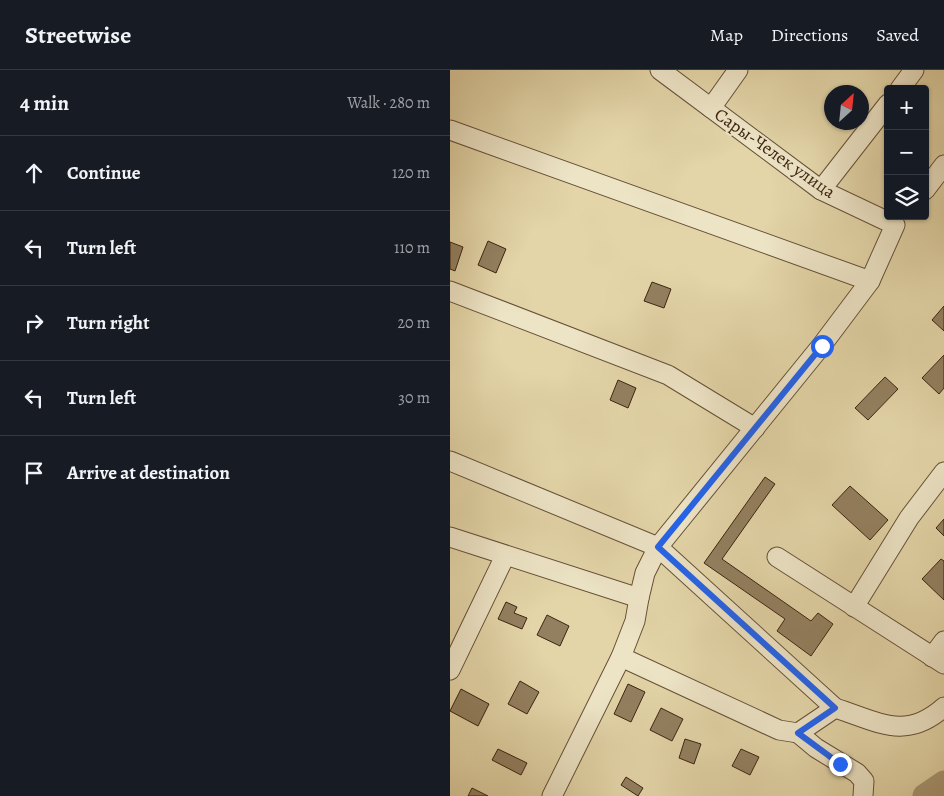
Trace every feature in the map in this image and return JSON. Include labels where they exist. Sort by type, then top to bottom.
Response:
[{"type":"street","name":"Сары-Челек улица","points":[[660,70],[821,190],[884,215]]},
{"type":"street","points":[[711,108],[738,70]]},
{"type":"street","points":[[903,85],[914,70]]},
{"type":"street","points":[[821,190],[884,109]]},
{"type":"street","points":[[450,130],[870,281]]},
{"type":"street","points":[[932,189],[944,165]]},
{"type":"street","name":"Сары-Челек улица","points":[[552,796],[622,657],[635,621],[645,573],[658,547],[822,346],[870,281],[898,220]]},
{"type":"street","points":[[450,291],[668,375],[755,428]]},
{"type":"street","points":[[450,461],[658,547],[835,708],[889,727],[911,726],[944,707]]},
{"type":"street","points":[[854,607],[909,518],[944,472]]},
{"type":"street","points":[[450,537],[639,598]]},
{"type":"street","points":[[450,670],[505,556]]},
{"type":"street","points":[[777,557],[938,661],[944,641]]},
{"type":"street","points":[[622,657],[779,730],[798,733],[816,748],[858,773],[864,781],[863,796]]},
{"type":"street","points":[[798,733],[835,708]]},
{"type":"building","points":[[488,241],[506,249],[496,273],[478,265]]},
{"type":"building","points":[[450,242],[463,247],[455,271],[450,269]]},
{"type":"building","points":[[652,282],[671,289],[664,308],[644,301]]},
{"type":"building","points":[[944,306],[944,331],[932,320]]},
{"type":"building","points":[[944,355],[944,388],[939,394],[922,378]]},
{"type":"building","points":[[885,377],[898,389],[868,420],[855,408]]},
{"type":"building","points":[[618,380],[636,388],[628,408],[610,400]]},
{"type":"building","points":[[765,477],[775,484],[722,559],[811,621],[818,613],[833,624],[811,656],[777,631],[785,619],[704,563]]},
{"type":"building","points":[[850,486],[888,520],[870,540],[832,505]]},
{"type":"building","points":[[944,519],[944,536],[936,528]]},
{"type":"building","points":[[941,559],[944,561],[944,600],[922,579]]},
{"type":"building","points":[[506,602],[517,607],[514,613],[527,618],[522,629],[498,619]]},
{"type":"building","points":[[547,615],[569,626],[560,646],[537,635]]},
{"type":"building","points":[[520,681],[539,692],[527,714],[508,704]]},
{"type":"building","points":[[628,684],[645,692],[631,722],[614,714]]},
{"type":"building","points":[[461,689],[489,704],[478,726],[450,711]]},
{"type":"building","points":[[661,708],[683,719],[672,741],[650,730]]},
{"type":"building","points":[[685,739],[701,744],[694,764],[679,758]]},
{"type":"building","points":[[498,749],[527,763],[521,775],[492,760]]},
{"type":"building","points":[[741,749],[759,757],[750,775],[732,766]]},
{"type":"building","points":[[626,777],[643,788],[638,796],[621,785]]},
{"type":"building","points":[[472,788],[488,796],[468,796]]},
{"type":"waterway","points":[[925,796],[944,783]]},
{"type":"route","points":[[822,346],[658,547],[835,708],[798,733],[840,764]]}]
